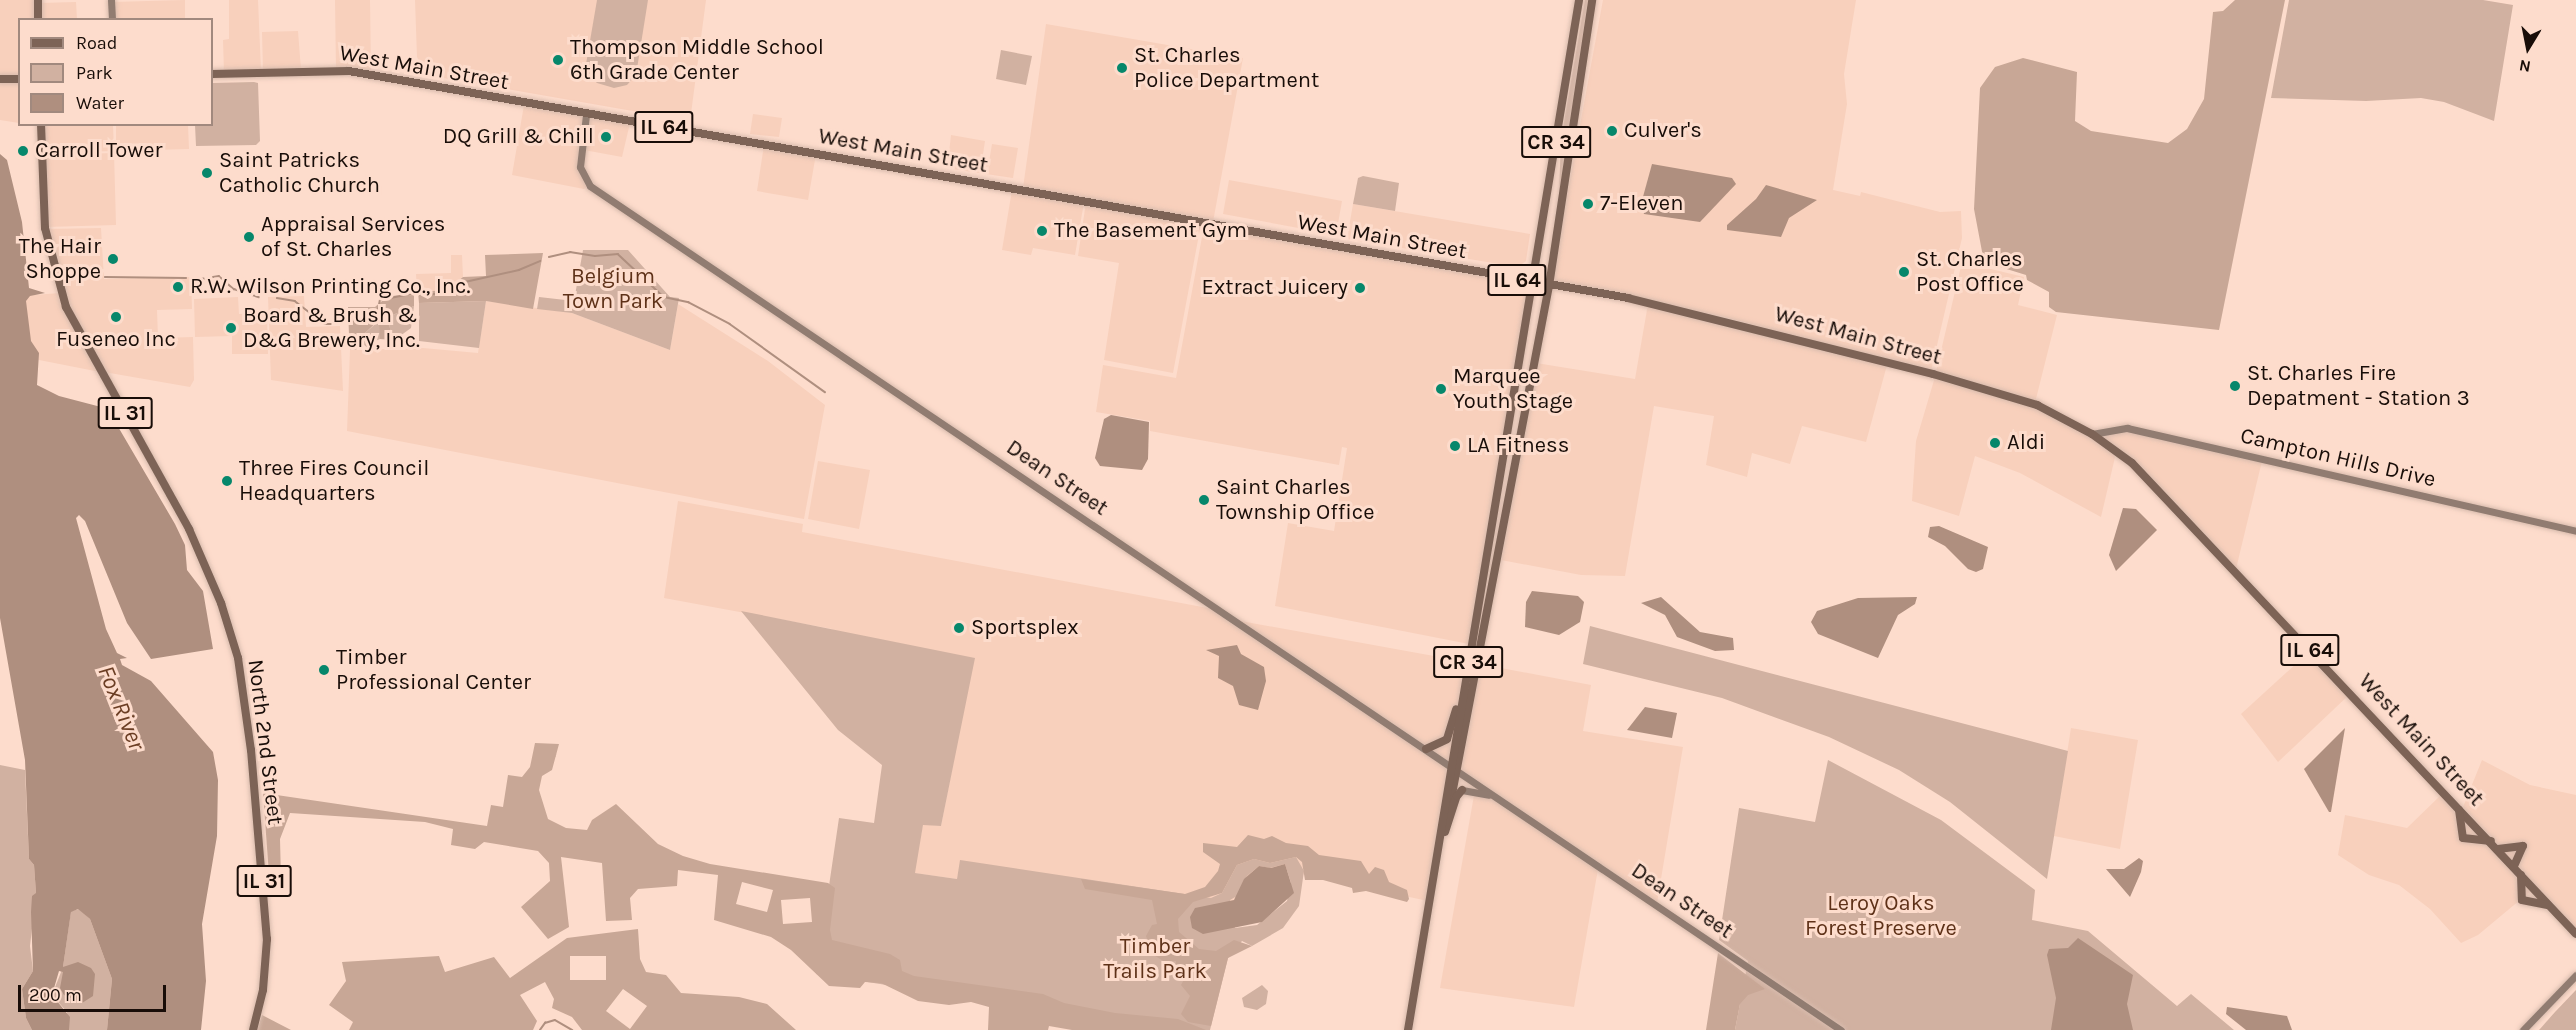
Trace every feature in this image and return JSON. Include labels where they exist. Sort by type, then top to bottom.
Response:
[{"type":"main road","points":[[38,0],[38,18]]},
{"type":"main road","name":"CR 34","points":[[1445,832],[1465,679],[1579,0]]},
{"type":"main road","name":"CR 34","points":[[1408,1030],[1454,768],[1548,286],[1592,0]]},
{"type":"main road","name":"West Main Street","points":[[213,74],[349,71],[1668,306],[1944,377],[2037,405],[2092,434],[2132,463],[2184,513],[2266,606],[2492,842],[2576,934]]},
{"type":"main road","points":[[0,79],[18,78]]},
{"type":"main road","name":"North 2nd Street","points":[[41,126],[45,228],[60,290],[80,335],[189,529],[221,603],[238,658],[266,906],[267,962],[259,1011],[253,1030]]},
{"type":"main road","points":[[1426,749],[1447,739],[1465,679]]},
{"type":"main road","name":"CR 34","points":[[1435,873],[1445,832],[1457,796],[1462,790]]},
{"type":"main road","points":[[2459,808],[2463,838],[2492,842]]},
{"type":"main road","points":[[2498,849],[2523,846],[2514,866]]},
{"type":"main road","points":[[2521,874],[2522,900],[2549,905]]},
{"type":"street","points":[[111,0],[112,18]]},
{"type":"street","name":"Dean Street","points":[[586,115],[580,167],[590,186],[1841,1030]]},
{"type":"street","name":"Campton Hills Drive","points":[[2092,434],[2127,428],[2576,531]]},
{"type":"street","name":"Dean Street","points":[[1462,790],[1476,790],[1504,802]]},
{"type":"street","points":[[2523,1030],[2576,975]]},
{"type":"shaded area","points":[[0,0],[37,0],[37,18],[18,18],[18,77],[0,78]]},
{"type":"shaded area","points":[[185,0],[185,18],[113,18],[112,2]]},
{"type":"shaded area","points":[[229,0],[258,0],[261,71],[224,72],[223,40],[229,39]]},
{"type":"shaded area","points":[[335,0],[370,0],[371,74],[336,69]]},
{"type":"shaded area","name":"Thompson Middle School 6th Grade Center","points":[[415,0],[706,0],[690,121],[426,75],[417,57]]},
{"type":"shaded area","points":[[1603,0],[1856,0],[1844,74],[1847,104],[1833,190],[1860,196],[1861,192],[1940,212],[1961,211],[1962,238],[1931,371],[1717,315],[1551,283]]},
{"type":"shaded area","points":[[2235,0],[2285,0],[2219,330],[2056,312],[2049,307],[2049,292],[2027,280],[2026,275],[1984,262],[1974,209],[1980,88],[1995,67],[2023,58],[2077,72],[2075,121],[2091,131],[2168,143],[2187,129],[2204,99],[2213,12],[2223,11]]},
{"type":"shaded area","points":[[76,2],[77,18],[39,18],[39,3]]},
{"type":"shaded area","points":[[1046,24],[1243,58],[1213,222],[1023,188]]},
{"type":"shaded area","points":[[298,31],[301,70],[263,71],[262,32]]},
{"type":"shaded area","points":[[0,81],[18,81],[18,123],[0,120]]},
{"type":"shaded area","points":[[524,105],[585,116],[579,167],[588,186],[584,189],[512,175]]},
{"type":"shaded area","points":[[753,114],[782,118],[779,137],[750,134]]},
{"type":"shaded area","points":[[587,116],[630,123],[622,157],[584,150]]},
{"type":"shaded area","points":[[40,126],[113,126],[114,151],[42,153]]},
{"type":"shaded area","points":[[116,126],[188,126],[189,149],[116,151]]},
{"type":"shaded area","points":[[951,135],[985,141],[982,161],[989,162],[992,144],[1018,148],[1013,178],[952,169],[948,162]]},
{"type":"shaded area","points":[[764,145],[816,154],[808,200],[757,191]]},
{"type":"shaded area","points":[[114,153],[116,225],[46,227],[42,155]]},
{"type":"shaded area","points":[[1229,180],[1342,201],[1336,235],[1223,214]]},
{"type":"shaded area","points":[[1012,190],[1084,202],[1075,255],[1033,248],[1031,255],[1002,250]]},
{"type":"shaded area","points":[[1086,202],[1201,224],[1173,373],[1104,360],[1119,263],[1078,256]]},
{"type":"shaded area","points":[[1353,204],[1530,234],[1526,261],[1518,267],[1347,239]]},
{"type":"shaded area","points":[[1204,226],[1531,285],[1469,644],[1275,606],[1288,523],[1334,531],[1347,448],[1342,447],[1339,465],[1150,431],[1150,421],[1096,412],[1103,365],[1176,378]]},
{"type":"shaded area","points":[[101,228],[104,279],[191,277],[192,309],[157,310],[158,338],[193,337],[194,380],[190,387],[104,372],[74,320],[46,229]]},
{"type":"shaded area","points":[[543,253],[533,309],[486,301],[419,303],[418,292],[447,290],[463,277],[486,276],[485,255]]},
{"type":"shaded area","points":[[451,255],[462,255],[463,277],[447,290],[417,292],[416,274],[451,273]]},
{"type":"shaded area","points":[[1962,262],[2024,277],[2018,305],[2057,315],[2035,403],[1936,372]]},
{"type":"shaded area","points":[[60,293],[100,372],[34,359],[21,296]]},
{"type":"shaded area","points":[[414,295],[414,306],[388,317],[392,340],[380,339],[379,320],[365,333],[349,335],[348,307],[375,307],[388,296]]},
{"type":"shaded area","points":[[304,296],[306,327],[340,326],[343,391],[271,380],[268,297]]},
{"type":"shaded area","points":[[238,297],[239,314],[267,313],[268,354],[232,354],[232,336],[195,337],[194,299]]},
{"type":"shaded area","points":[[486,301],[572,313],[670,350],[678,304],[768,361],[825,405],[804,519],[347,431],[350,350],[423,348],[478,353]]},
{"type":"shaded area","points":[[1648,304],[1887,365],[1866,442],[1802,426],[1790,464],[1752,453],[1747,477],[1706,465],[1714,416],[1654,406],[1625,576],[1581,575],[1501,560],[1536,363],[1635,379]]},
{"type":"shaded area","points":[[1935,377],[2041,409],[2116,453],[2101,517],[2020,473],[1975,456],[1959,516],[1912,501],[1916,441]]},
{"type":"shaded area","points":[[2126,430],[2262,461],[2236,569],[2148,474],[2096,434]]},
{"type":"shaded area","points":[[818,461],[870,470],[859,529],[808,519]]},
{"type":"shaded area","points":[[678,501],[803,524],[802,532],[1213,609],[1449,766],[1428,901],[1283,870],[1240,903],[961,861],[957,879],[914,873],[923,824],[941,826],[954,759],[832,629],[664,598]]},
{"type":"shaded area","points":[[1235,620],[1467,662],[1450,764]]},
{"type":"shaded area","points":[[2310,651],[2351,693],[2278,762],[2241,714]]},
{"type":"shaded area","points":[[1480,664],[1591,685],[1583,731],[1683,747],[1657,903],[1459,769]]},
{"type":"shaded area","points":[[2071,728],[2138,740],[2120,849],[2054,836]]},
{"type":"shaded area","points":[[535,743],[559,744],[552,770],[542,776],[539,790],[548,819],[566,828],[587,830],[592,820],[616,804],[658,844],[683,856],[710,864],[828,883],[835,888],[830,930],[832,940],[890,954],[900,960],[902,971],[914,976],[1043,994],[1064,1003],[1115,1013],[1178,1019],[1206,1030],[1072,1030],[1049,1026],[1048,1030],[988,1030],[989,1007],[971,1002],[949,1005],[918,1001],[881,983],[865,982],[860,988],[829,986],[791,950],[771,937],[714,920],[718,875],[678,870],[677,886],[638,889],[630,898],[632,920],[606,921],[602,863],[561,857],[569,927],[548,939],[521,907],[550,881],[549,863],[538,851],[484,842],[475,849],[451,845],[453,829],[425,822],[290,813],[280,839],[281,879],[269,875],[263,793],[487,826],[491,805],[503,807],[508,775],[522,777],[530,767]],"holes":[[[742,882],[773,890],[767,912],[736,904]],[[810,898],[812,922],[783,924],[781,900]]]},
{"type":"shaded area","points":[[2482,760],[2530,785],[2576,795],[2576,930],[2463,807]]},
{"type":"shaded area","points":[[1476,784],[1598,869],[1574,1007],[1440,988]]},
{"type":"shaded area","points":[[2443,793],[2532,890],[2478,935],[2461,943],[2430,909],[2399,885],[2369,875],[2338,855],[2345,815],[2407,828]]},
{"type":"shaded area","points":[[1248,835],[1264,839],[1272,836],[1286,843],[1308,846],[1319,855],[1361,861],[1369,874],[1375,867],[1384,870],[1389,882],[1407,890],[1409,899],[1407,902],[1366,891],[1353,893],[1352,888],[1323,880],[1305,880],[1302,862],[1296,857],[1270,863],[1254,859],[1237,865],[1222,893],[1193,902],[1178,919],[1179,932],[1199,949],[1216,951],[1234,940],[1252,946],[1228,958],[1211,1026],[1188,1022],[1181,1014],[1190,996],[1181,985],[1187,974],[1176,967],[1176,961],[1165,962],[1152,954],[1146,936],[1152,925],[1157,924],[1152,900],[1085,889],[1081,879],[1185,894],[1205,887],[1218,871],[1220,864],[1203,852],[1203,843],[1237,847]]},
{"type":"shaded area","points":[[638,929],[640,959],[646,972],[666,975],[681,993],[739,997],[767,1004],[796,1030],[582,1030],[572,1017],[552,1008],[554,999],[545,982],[520,995],[537,1021],[533,1030],[349,1030],[353,1022],[329,1005],[346,981],[342,962],[439,956],[445,972],[494,957],[510,978],[567,938]],"holes":[[[570,956],[606,956],[606,980],[570,980]],[[623,989],[647,1006],[630,1029],[606,1011]]]},
{"type":"shaded area","points":[[1718,953],[1765,989],[1748,995],[1740,1004],[1735,1030],[1706,1030]]},
{"type":"shaded area","points":[[262,1015],[291,1030],[257,1030]]},
{"type":"green space","points":[[597,0],[648,0],[636,75],[627,85],[614,88],[597,83],[589,76],[586,64]]},
{"type":"green space","points":[[1585,0],[1588,0],[1559,195],[1561,139]]},
{"type":"green space","points":[[2289,0],[2483,0],[2513,5],[2494,121],[2444,102],[2421,98],[2366,101],[2271,98]]},
{"type":"green space","points":[[1001,50],[1032,56],[1026,85],[996,79]]},
{"type":"green space","points":[[213,83],[258,83],[260,141],[256,145],[196,146],[195,126],[213,126]]},
{"type":"green space","points":[[1363,176],[1399,183],[1395,211],[1353,204],[1358,178]]},
{"type":"green space","name":"Belgium Town Park","points":[[583,250],[628,250],[670,297],[679,298],[670,350],[572,313],[537,309],[539,297],[574,301]]},
{"type":"green space","points":[[486,301],[479,348],[419,341],[419,303]]},
{"type":"green space","points":[[414,306],[411,328],[400,336],[400,341],[392,340],[388,317]]},
{"type":"green space","points":[[380,320],[380,339],[373,342],[372,349],[350,350],[349,335],[365,333]]},
{"type":"green space","name":"Timber Trails Park","points":[[741,611],[975,658],[941,826],[923,825],[915,873],[957,879],[960,860],[1211,898],[1222,893],[1237,865],[1254,859],[1270,863],[1296,857],[1304,871],[1299,906],[1283,928],[1252,946],[1242,941],[1228,958],[1210,1030],[1176,1030],[816,974],[839,818],[874,823],[882,765],[838,730]],"holes":[[[1285,864],[1291,883],[1287,901],[1257,925],[1235,928],[1230,900],[1237,896],[1247,876],[1259,866],[1270,868]]]},
{"type":"green space","name":"Leroy Oaks Forest Preserve","points":[[1590,626],[2068,751],[2047,879],[1950,802],[1899,770],[1829,737],[1722,698],[1583,664]]},
{"type":"green space","name":"Leroy Oaks Forest Preserve","points":[[1828,760],[1941,820],[2035,890],[2032,920],[2088,931],[2177,1006],[2191,994],[2234,1030],[1735,1030],[1748,961],[1719,940],[1739,808],[1815,822]]},
{"type":"green space","points":[[0,765],[25,770],[29,859],[34,865],[36,893],[30,946],[33,971],[22,989],[26,1018],[32,1030],[0,1030]]},
{"type":"green space","points":[[79,909],[90,919],[112,979],[107,1030],[69,1030],[67,1012],[52,995],[63,967],[71,911]]},
{"type":"green space","points":[[1262,985],[1268,991],[1266,1004],[1257,1010],[1244,1007],[1242,998]]},
{"type":"green space","points":[[2576,990],[2576,1030],[2539,1030],[2555,1012]]},
{"type":"water","name":"Fox River","points":[[0,154],[7,160],[22,222],[29,288],[45,293],[30,296],[26,301],[31,341],[39,353],[37,385],[59,396],[101,407],[110,413],[175,524],[185,545],[187,570],[203,591],[213,649],[151,659],[127,623],[85,521],[79,515],[76,518],[106,629],[117,653],[127,658],[120,659],[122,665],[151,681],[213,752],[218,780],[217,836],[202,924],[206,981],[201,1030],[107,1030],[112,979],[90,919],[78,909],[71,912],[63,967],[78,962],[91,968],[95,974],[93,996],[82,1003],[64,995],[60,988],[63,972],[59,971],[52,995],[70,1017],[69,1030],[32,1030],[26,1018],[22,989],[33,971],[31,912],[32,896],[36,893],[34,865],[29,859],[25,760],[0,618]]},
{"type":"water","points":[[1652,164],[1732,178],[1736,184],[1700,222],[1644,214],[1641,204]]},
{"type":"water","points":[[1766,185],[1817,200],[1789,218],[1781,237],[1727,230],[1727,225],[1756,199]]},
{"type":"water","points":[[1111,415],[1149,422],[1148,459],[1142,470],[1100,466],[1095,458],[1104,419]]},
{"type":"water","points":[[2123,508],[2136,509],[2157,530],[2116,571],[2109,555]]},
{"type":"water","points":[[1939,526],[1988,547],[1983,569],[1976,572],[1968,569],[1945,546],[1928,537],[1930,527]]},
{"type":"water","points":[[1532,591],[1578,596],[1584,602],[1580,622],[1559,635],[1525,627],[1526,602]]},
{"type":"water","points":[[1661,597],[1700,632],[1733,638],[1734,650],[1715,651],[1677,637],[1665,615],[1641,603]]},
{"type":"water","points":[[1917,597],[1915,604],[1898,615],[1878,658],[1818,634],[1811,622],[1817,611],[1858,598]]},
{"type":"water","points":[[1237,645],[1241,654],[1264,667],[1266,681],[1258,710],[1239,705],[1233,686],[1218,678],[1219,656],[1206,650]]},
{"type":"water","points":[[1645,707],[1677,713],[1672,738],[1627,730]]},
{"type":"water","points":[[2345,728],[2331,812],[2329,812],[2304,769]]},
{"type":"water","points":[[2139,858],[2143,861],[2141,872],[2130,897],[2106,869],[2124,869]]},
{"type":"water","points":[[1285,864],[1294,893],[1262,922],[1203,934],[1192,928],[1190,917],[1195,908],[1234,900],[1244,879],[1259,866],[1271,868]]},
{"type":"water","points":[[2078,938],[2133,975],[2127,1004],[2133,1030],[2051,1030],[2056,998],[2047,955],[2049,949],[2068,948]]},
{"type":"water","points":[[2227,1007],[2287,1016],[2292,1030],[2246,1030],[2226,1014]]},
{"type":"waterway","points":[[549,257],[570,252],[595,256],[618,254],[664,297],[688,302],[730,324],[825,392]]},
{"type":"waterway","points":[[420,295],[449,293],[465,282],[519,270],[540,261]]},
{"type":"waterway","points":[[201,279],[219,276],[234,289],[259,297]]},
{"type":"waterway","points":[[105,277],[186,278]]},
{"type":"waterway","points":[[349,323],[378,310],[380,300],[411,294]]},
{"type":"waterway","points":[[277,298],[295,301],[324,324],[338,324]]},
{"type":"waterway","points":[[540,1030],[545,1023],[555,1020],[572,1030]]},
{"type":"place","name":"Thompson Middle School 6th Grade Center","points":[[558,60]]},
{"type":"place","name":"St. Charles Police Department","points":[[1122,68]]},
{"type":"place","name":"Culver's","points":[[1612,131]]},
{"type":"place","name":"DQ Grill & Chill","points":[[606,137]]},
{"type":"place","name":"Carroll Tower","points":[[23,151]]},
{"type":"place","name":"Saint Patricks Catholic Church","points":[[207,173]]},
{"type":"place","name":"7-Eleven","points":[[1588,204]]},
{"type":"place","name":"The Basement Gym","points":[[1042,231]]},
{"type":"place","name":"Appraisal Services of St. Charles","points":[[249,237]]},
{"type":"place","name":"The Hair Shoppe","points":[[113,259]]},
{"type":"place","name":"St. Charles Post Office","points":[[1904,272]]},
{"type":"place","name":"R.W. Wilson Printing Co., Inc.","points":[[178,287]]},
{"type":"place","name":"Extract Juicery","points":[[1360,288]]},
{"type":"place","name":"Fuseneo Inc","points":[[116,317]]},
{"type":"place","name":"Board & Brush & D&G Brewery, Inc.","points":[[231,328]]},
{"type":"place","name":"St. Charles Fire Depatment - Station 3","points":[[2235,386]]},
{"type":"place","name":"Marquee Youth Stage","points":[[1441,389]]},
{"type":"place","name":"Aldi","points":[[1995,443]]},
{"type":"place","name":"LA Fitness","points":[[1455,446]]},
{"type":"place","name":"Three Fires Council Headquarters","points":[[227,481]]},
{"type":"place","name":"Saint Charles Township Office","points":[[1204,500]]},
{"type":"place","name":"Sportsplex","points":[[959,628]]},
{"type":"place","name":"Timber Professional Center","points":[[324,670]]}]
